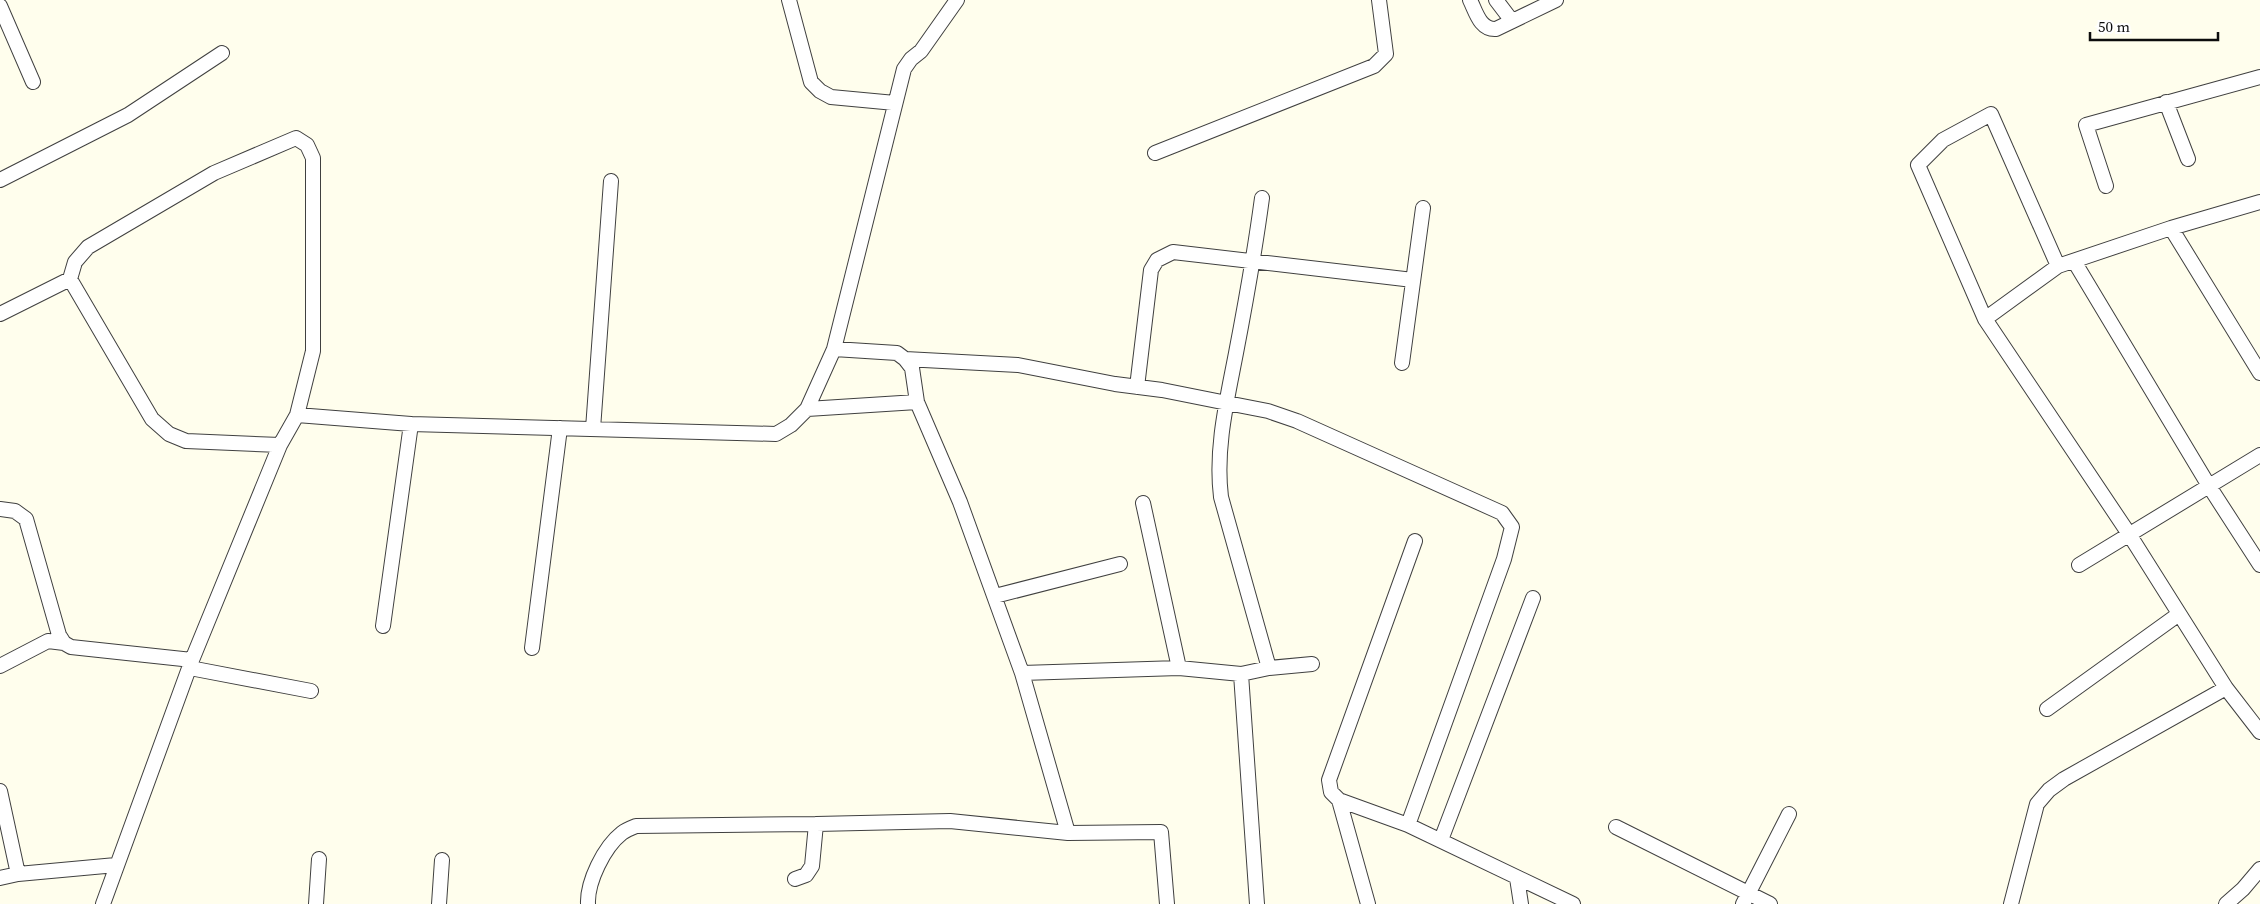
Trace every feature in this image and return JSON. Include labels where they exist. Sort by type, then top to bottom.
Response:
[{"type":"street","points":[[789,0],[811,82],[820,91],[831,97],[895,103]]},
{"type":"street","points":[[298,414],[411,424],[776,434],[791,425],[807,409],[834,349],[904,69],[910,59],[921,51],[957,0]]},
{"type":"street","points":[[1155,153],[1374,66],[1386,54],[1379,0]]},
{"type":"street","points":[[1470,0],[1483,26],[1489,29],[1496,28],[1556,0]]},
{"type":"street","points":[[1496,0],[1512,21]]},
{"type":"street","points":[[0,6],[33,82]]},
{"type":"street","points":[[0,180],[128,115],[222,53]]},
{"type":"street","points":[[2106,186],[2086,124],[2260,77]]},
{"type":"street","points":[[2166,102],[2188,159]]},
{"type":"street","points":[[2058,266],[1991,114],[1943,140],[1918,165],[1985,319],[2129,534],[2226,688],[2260,732]]},
{"type":"street","points":[[103,904],[191,664],[280,445],[298,414],[313,351],[314,158],[307,145],[296,138],[214,173],[88,247],[75,262],[70,279],[152,419],[169,434],[186,441],[280,445]]},
{"type":"street","points":[[593,429],[611,181]]},
{"type":"street","points":[[1262,198],[1253,260],[1227,402],[1218,473],[1221,497],[1269,668]]},
{"type":"street","points":[[1985,319],[2058,266],[2171,228],[2260,202]]},
{"type":"street","points":[[1402,363],[1423,208]]},
{"type":"street","points":[[2171,228],[2260,373]]},
{"type":"street","points":[[1137,387],[1151,270],[1157,260],[1173,252],[1413,280]]},
{"type":"street","points":[[2074,261],[2209,486],[2260,565]]},
{"type":"street","points":[[0,314],[70,279]]},
{"type":"street","points":[[834,349],[897,353],[912,368],[917,402],[960,502],[1022,673],[1068,833]]},
{"type":"street","points":[[905,359],[1018,365],[1268,411],[1297,421],[1502,513],[1512,527],[1504,559],[1408,825]]},
{"type":"street","points":[[807,409],[917,402]]},
{"type":"street","points":[[383,626],[411,424]]},
{"type":"street","points":[[532,648],[560,428]]},
{"type":"street","points":[[2079,565],[2260,455]]},
{"type":"street","points":[[1143,503],[1179,668]]},
{"type":"street","points":[[0,510],[16,511],[26,519],[58,635],[64,644]]},
{"type":"street","points":[[1415,541],[1329,780],[1331,792],[1339,800],[1408,825],[1573,904]]},
{"type":"street","points":[[995,596],[1120,564]]},
{"type":"street","points":[[1441,840],[1533,598]]},
{"type":"street","points":[[2047,709],[2179,614]]},
{"type":"street","points":[[0,666],[48,641],[71,647],[191,664],[311,691]]},
{"type":"street","points":[[1022,673],[1179,668],[1241,674],[1269,668],[1312,664]]},
{"type":"street","points":[[1241,674],[1257,904]]},
{"type":"street","points":[[2011,904],[2037,804],[2050,790],[2064,779],[2226,688]]},
{"type":"street","points":[[0,791],[18,874]]},
{"type":"street","points":[[1339,800],[1368,904]]},
{"type":"street","points":[[1746,899],[1789,814]]},
{"type":"street","points":[[588,904],[592,880],[611,845],[622,834],[636,826],[950,821],[1068,833],[1161,832],[1167,904]]},
{"type":"street","points":[[795,879],[806,875],[812,866],[816,824]]},
{"type":"street","points":[[1616,827],[1746,899],[1770,904]]},
{"type":"street","points":[[316,904],[319,859]]},
{"type":"street","points":[[439,904],[442,860]]},
{"type":"street","points":[[0,878],[18,874],[116,865]]},
{"type":"street","points":[[2226,904],[2243,889],[2260,869]]},
{"type":"street","points":[[1517,878],[1521,904]]}]
